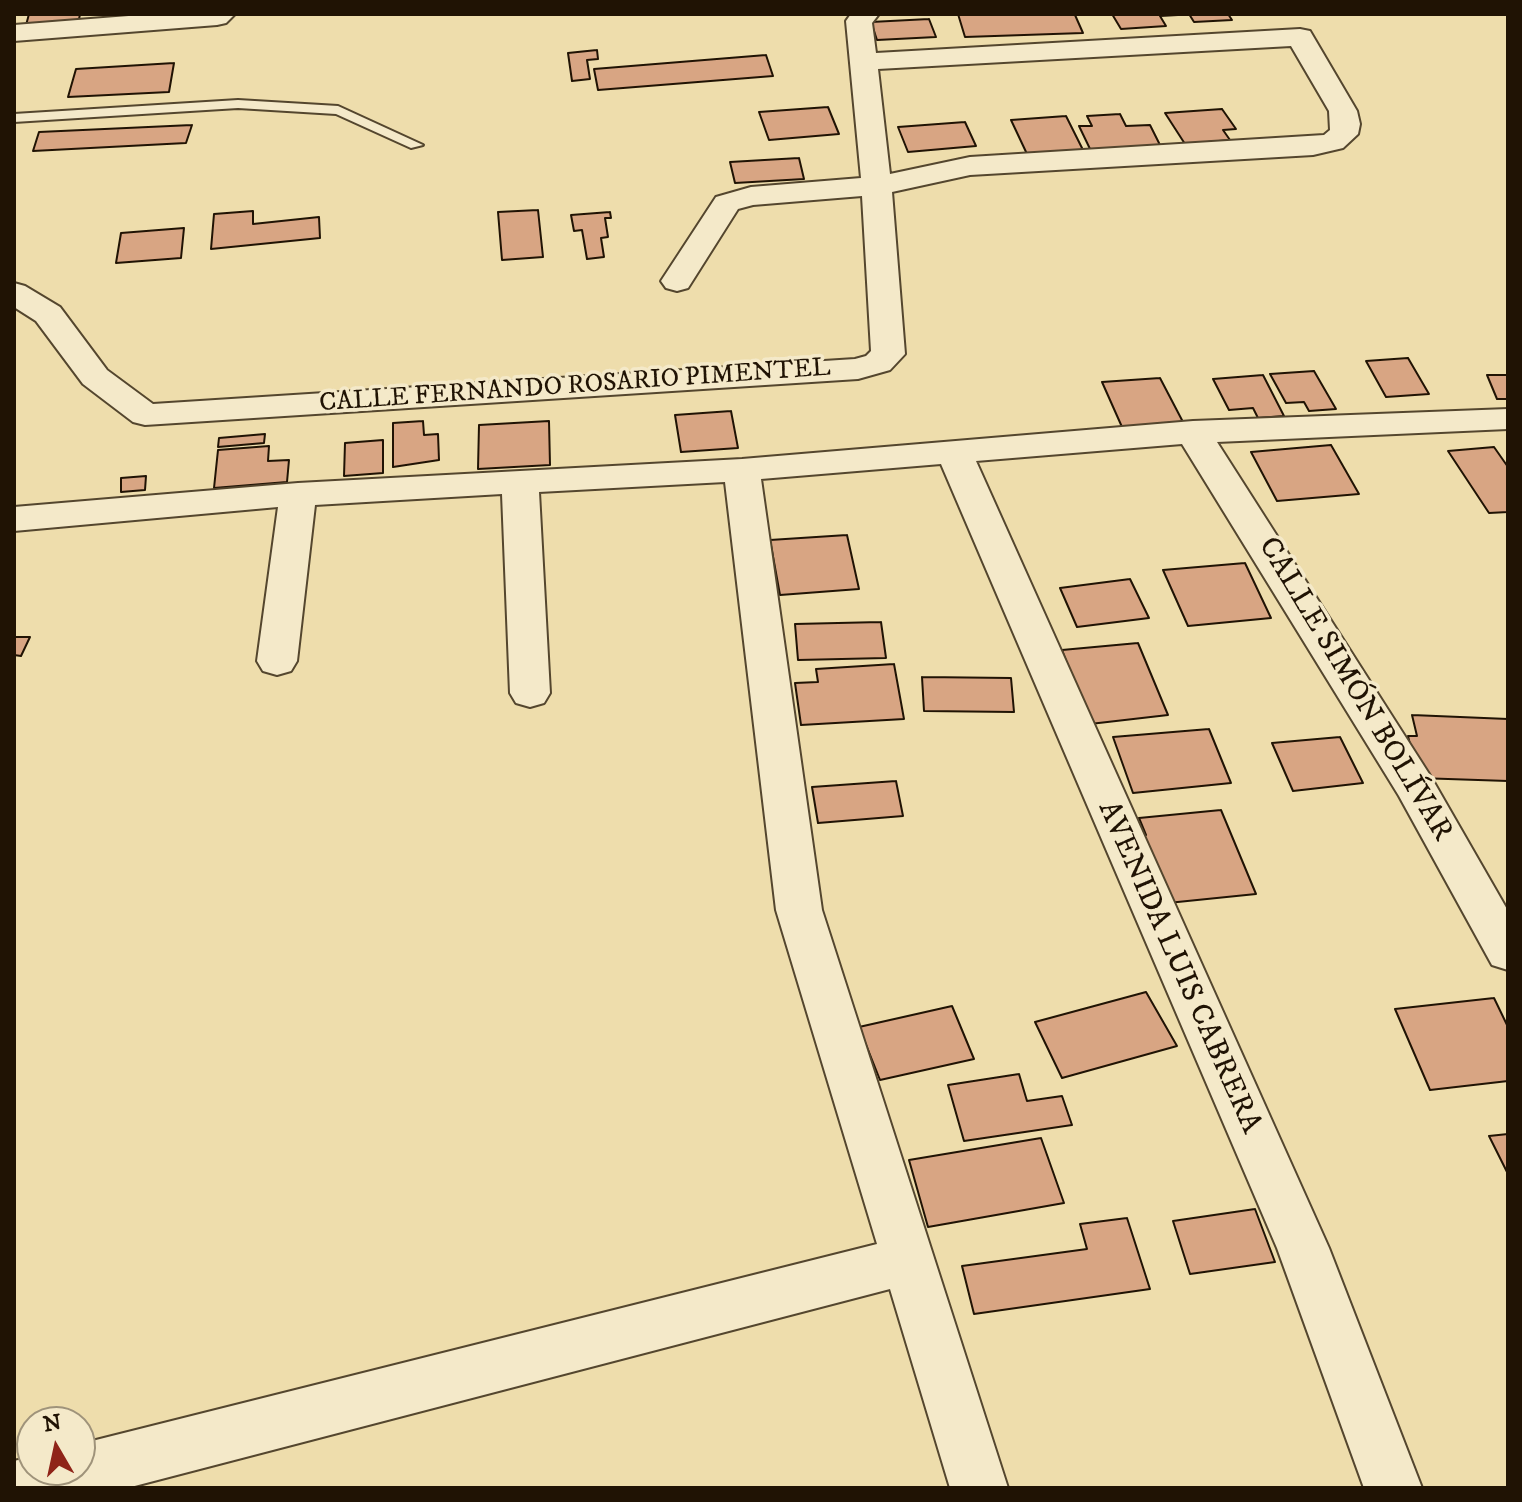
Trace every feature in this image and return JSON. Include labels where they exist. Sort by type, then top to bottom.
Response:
[{"type":"street","points":[[14,33],[222,14]]},
{"type":"street","name":"CALLE FERNANDO ROSARIO PIMENTEL","points":[[14,293],[48,314],[95,377],[145,415],[858,369],[878,363],[888,354],[876,186],[859,21],[866,14]]},
{"type":"street","points":[[677,281],[727,203],[751,196],[876,186],[970,166],[1313,146],[1333,142],[1344,134],[1343,111],[1300,37],[1273,14]]},
{"type":"street","points":[[862,62],[1300,37]]},
{"type":"street","points":[[14,519],[298,494],[742,470],[1193,432],[1508,419]]},
{"type":"street","name":"CALLE SIMÓN BOLÍVAR","points":[[1193,432],[1408,775],[1508,952]]},
{"type":"street","name":"AVENIDA LUIS CABRERA","points":[[954,452],[1211,1046],[1303,1248],[1393,1488]]},
{"type":"street","points":[[742,470],[799,910],[979,1488]]},
{"type":"street","points":[[520,483],[530,693]]},
{"type":"street","points":[[277,661],[298,494]]},
{"type":"street","points":[[18,1488],[910,1260]]},
{"type":"lane","points":[[14,118],[238,104],[338,110],[416,145]]},
{"type":"building","points":[[29,14],[80,14],[78,25],[25,29]]},
{"type":"building","points":[[958,14],[1075,15],[1083,33],[965,37]]},
{"type":"building","points":[[1112,14],[1178,15],[1160,16],[1166,26],[1121,29]]},
{"type":"building","points":[[1189,14],[1228,14],[1232,20],[1194,22]]},
{"type":"building","points":[[929,19],[936,37],[877,40],[871,22]]},
{"type":"building","points":[[597,50],[598,59],[587,60],[590,79],[572,81],[568,53]]},
{"type":"building","points":[[766,55],[773,76],[598,90],[594,69]]},
{"type":"building","points":[[174,63],[169,92],[68,97],[76,69]]},
{"type":"building","points":[[828,107],[839,134],[769,140],[759,112]]},
{"type":"building","points":[[1222,109],[1236,129],[1223,130],[1230,140],[1185,144],[1165,113]]},
{"type":"building","points":[[1120,114],[1126,126],[1150,125],[1161,147],[1091,151],[1079,126],[1092,126],[1087,116]]},
{"type":"building","points":[[1066,116],[1083,150],[1027,154],[1011,120]]},
{"type":"building","points":[[965,122],[976,146],[908,152],[898,127]]},
{"type":"building","points":[[192,125],[186,143],[33,151],[39,132]]},
{"type":"building","points":[[799,158],[804,179],[735,183],[730,162]]},
{"type":"building","points":[[538,210],[543,257],[502,260],[498,212]]},
{"type":"building","points":[[253,211],[253,224],[319,217],[320,238],[211,249],[214,214]]},
{"type":"building","points":[[610,212],[611,218],[605,218],[608,237],[601,238],[604,257],[587,259],[582,230],[574,231],[571,215]]},
{"type":"building","points":[[184,228],[181,258],[116,263],[121,233]]},
{"type":"building","points":[[1408,358],[1429,394],[1386,397],[1366,361]]},
{"type":"building","points":[[1314,371],[1336,409],[1309,411],[1304,402],[1286,403],[1270,374]]},
{"type":"building","points":[[1263,375],[1284,416],[1258,418],[1253,408],[1229,410],[1213,379]]},
{"type":"building","points":[[1487,375],[1508,375],[1508,399],[1497,399]]},
{"type":"building","points":[[1160,378],[1183,422],[1122,427],[1102,382]]},
{"type":"building","points":[[731,411],[738,448],[681,452],[675,415]]},
{"type":"building","points":[[423,421],[424,435],[438,434],[439,460],[393,467],[393,423]]},
{"type":"building","points":[[549,421],[550,465],[478,469],[479,425]]},
{"type":"building","points":[[265,434],[264,443],[218,447],[219,438]]},
{"type":"building","points":[[383,440],[383,473],[344,476],[345,443]]},
{"type":"building","points":[[1331,445],[1359,494],[1277,501],[1251,452]]},
{"type":"building","points":[[269,446],[268,461],[289,460],[287,482],[214,488],[218,450]]},
{"type":"building","points":[[1494,447],[1508,467],[1508,512],[1489,513],[1448,451]]},
{"type":"building","points":[[146,476],[145,490],[121,492],[121,478]]},
{"type":"building","points":[[847,535],[859,589],[780,595],[770,540]]},
{"type":"building","points":[[1245,563],[1271,618],[1188,626],[1163,570]]},
{"type":"building","points":[[1130,579],[1149,618],[1077,627],[1060,588]]},
{"type":"building","points":[[881,622],[886,658],[798,660],[795,624]]},
{"type":"building","points":[[14,637],[30,637],[21,656],[14,655]]},
{"type":"building","points":[[1138,643],[1168,715],[1090,724],[1062,650]]},
{"type":"building","points":[[894,664],[904,719],[801,725],[795,683],[818,682],[816,669]]},
{"type":"building","points":[[922,677],[1011,678],[1014,712],[924,711]]},
{"type":"building","points":[[1412,715],[1508,719],[1508,781],[1418,778],[1408,736],[1417,736]]},
{"type":"building","points":[[1209,729],[1231,783],[1133,793],[1113,737]]},
{"type":"building","points":[[1340,737],[1363,783],[1293,791],[1272,743]]},
{"type":"building","points":[[896,781],[903,816],[818,823],[812,787]]},
{"type":"building","points":[[1221,810],[1256,894],[1158,904],[1132,836],[1146,835],[1139,818]]},
{"type":"building","points":[[1146,992],[1177,1046],[1062,1078],[1035,1022]]},
{"type":"building","points":[[1494,998],[1508,1027],[1508,1081],[1430,1090],[1395,1009]]},
{"type":"building","points":[[952,1006],[974,1059],[880,1080],[859,1027]]},
{"type":"building","points":[[1019,1074],[1027,1101],[1062,1096],[1072,1125],[964,1141],[948,1085]]},
{"type":"building","points":[[1508,1134],[1508,1174],[1489,1136]]},
{"type":"building","points":[[1041,1138],[1064,1203],[928,1227],[909,1160]]},
{"type":"building","points":[[1255,1209],[1275,1262],[1190,1274],[1173,1221]]},
{"type":"building","points":[[1127,1218],[1150,1289],[974,1314],[962,1266],[1087,1249],[1080,1224]]}]
